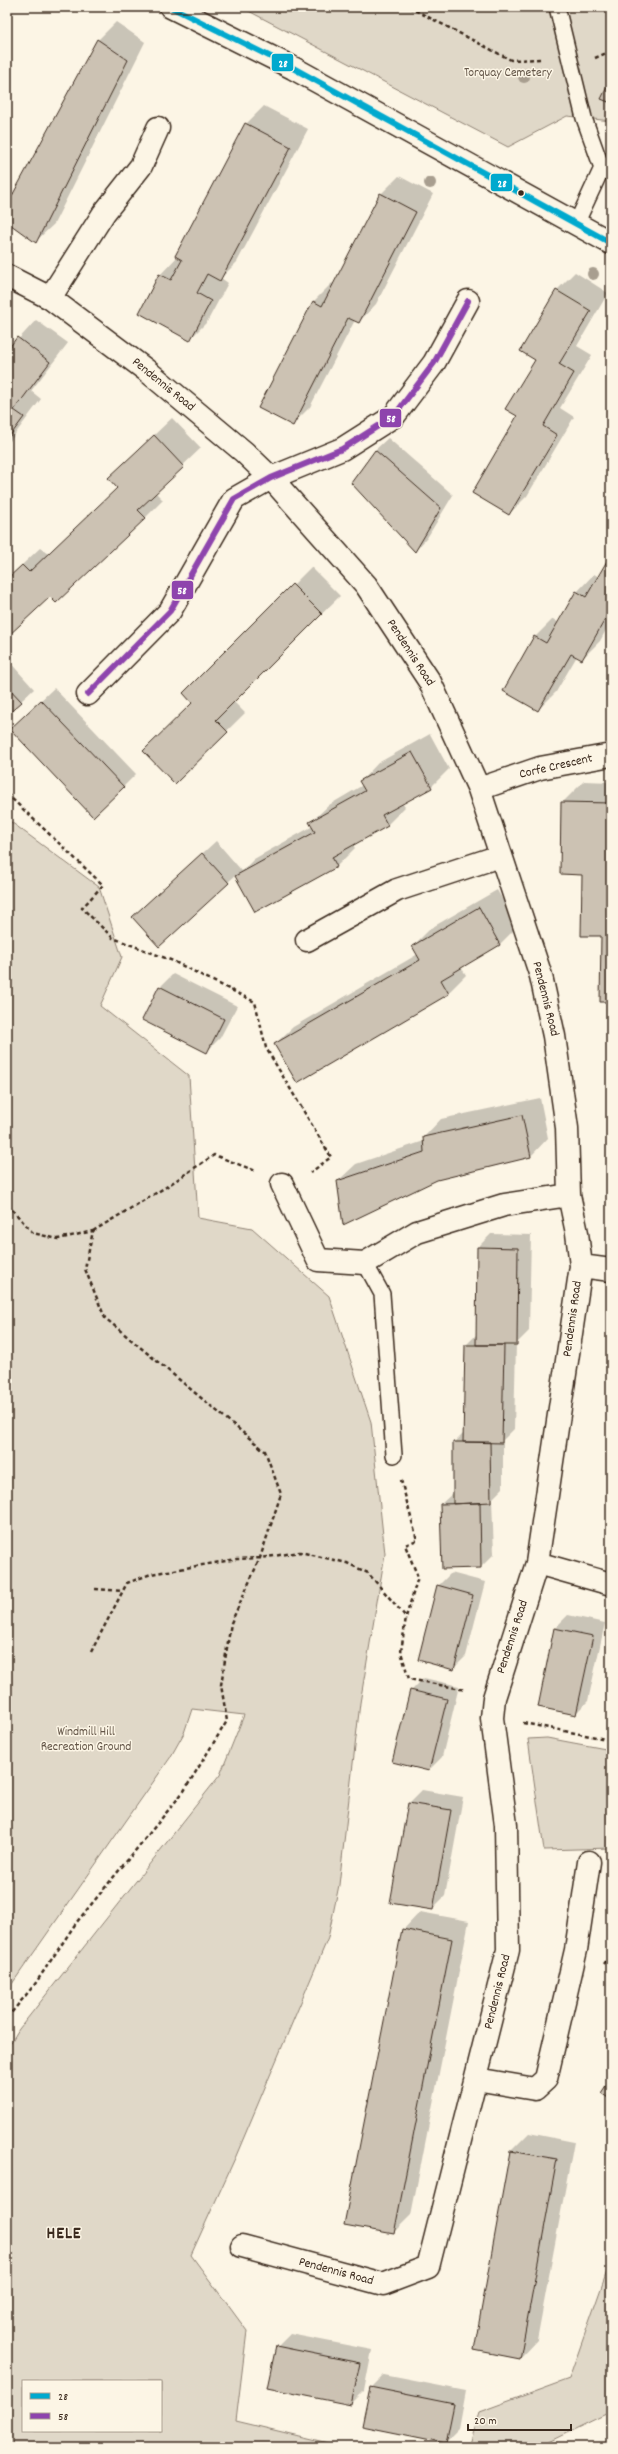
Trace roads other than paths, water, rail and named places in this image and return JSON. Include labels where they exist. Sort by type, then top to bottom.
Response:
[{"type":"street","points":[[171,7],[293,68],[611,243]]},
{"type":"street","points":[[50,298],[104,213],[141,166],[158,128]]},
{"type":"street","name":"Pendennis Road","points":[[7,276],[50,298],[146,370],[244,452],[271,478],[370,592],[430,682],[479,789],[541,976],[554,1036],[567,1128],[569,1195],[577,1233],[581,1266],[537,1564],[493,1708],[506,1824],[508,1950],[428,2267],[383,2284],[242,2246]]},
{"type":"street","points":[[88,694],[170,611],[234,498],[271,478],[342,449],[394,416],[434,363],[468,301]]},
{"type":"street","name":"Corfe Crescent","points":[[479,789],[540,768],[611,754]]},
{"type":"street","points":[[308,940],[397,890],[500,856]]},
{"type":"street","points":[[282,1184],[318,1260],[365,1262],[417,1232],[504,1205],[569,1195]]},
{"type":"street","points":[[581,1266],[611,1270]]},
{"type":"street","points":[[537,1564],[611,1584]]},
{"type":"street","points":[[476,2079],[535,2088],[546,2079],[576,1950],[589,1862]]},
{"type":"lane","points":[[557,7],[584,118],[606,166],[576,224]]},
{"type":"lane","points":[[365,1262],[382,1294],[394,1455]]},
{"type":"district","name":"HELE","points":[[64,2235]]},
{"type":"park label","name":"Torquay Cemetery","points":[[508,73]]},
{"type":"park label","name":"Windmill Hill Recreation Ground","points":[[86,1740]]}]
